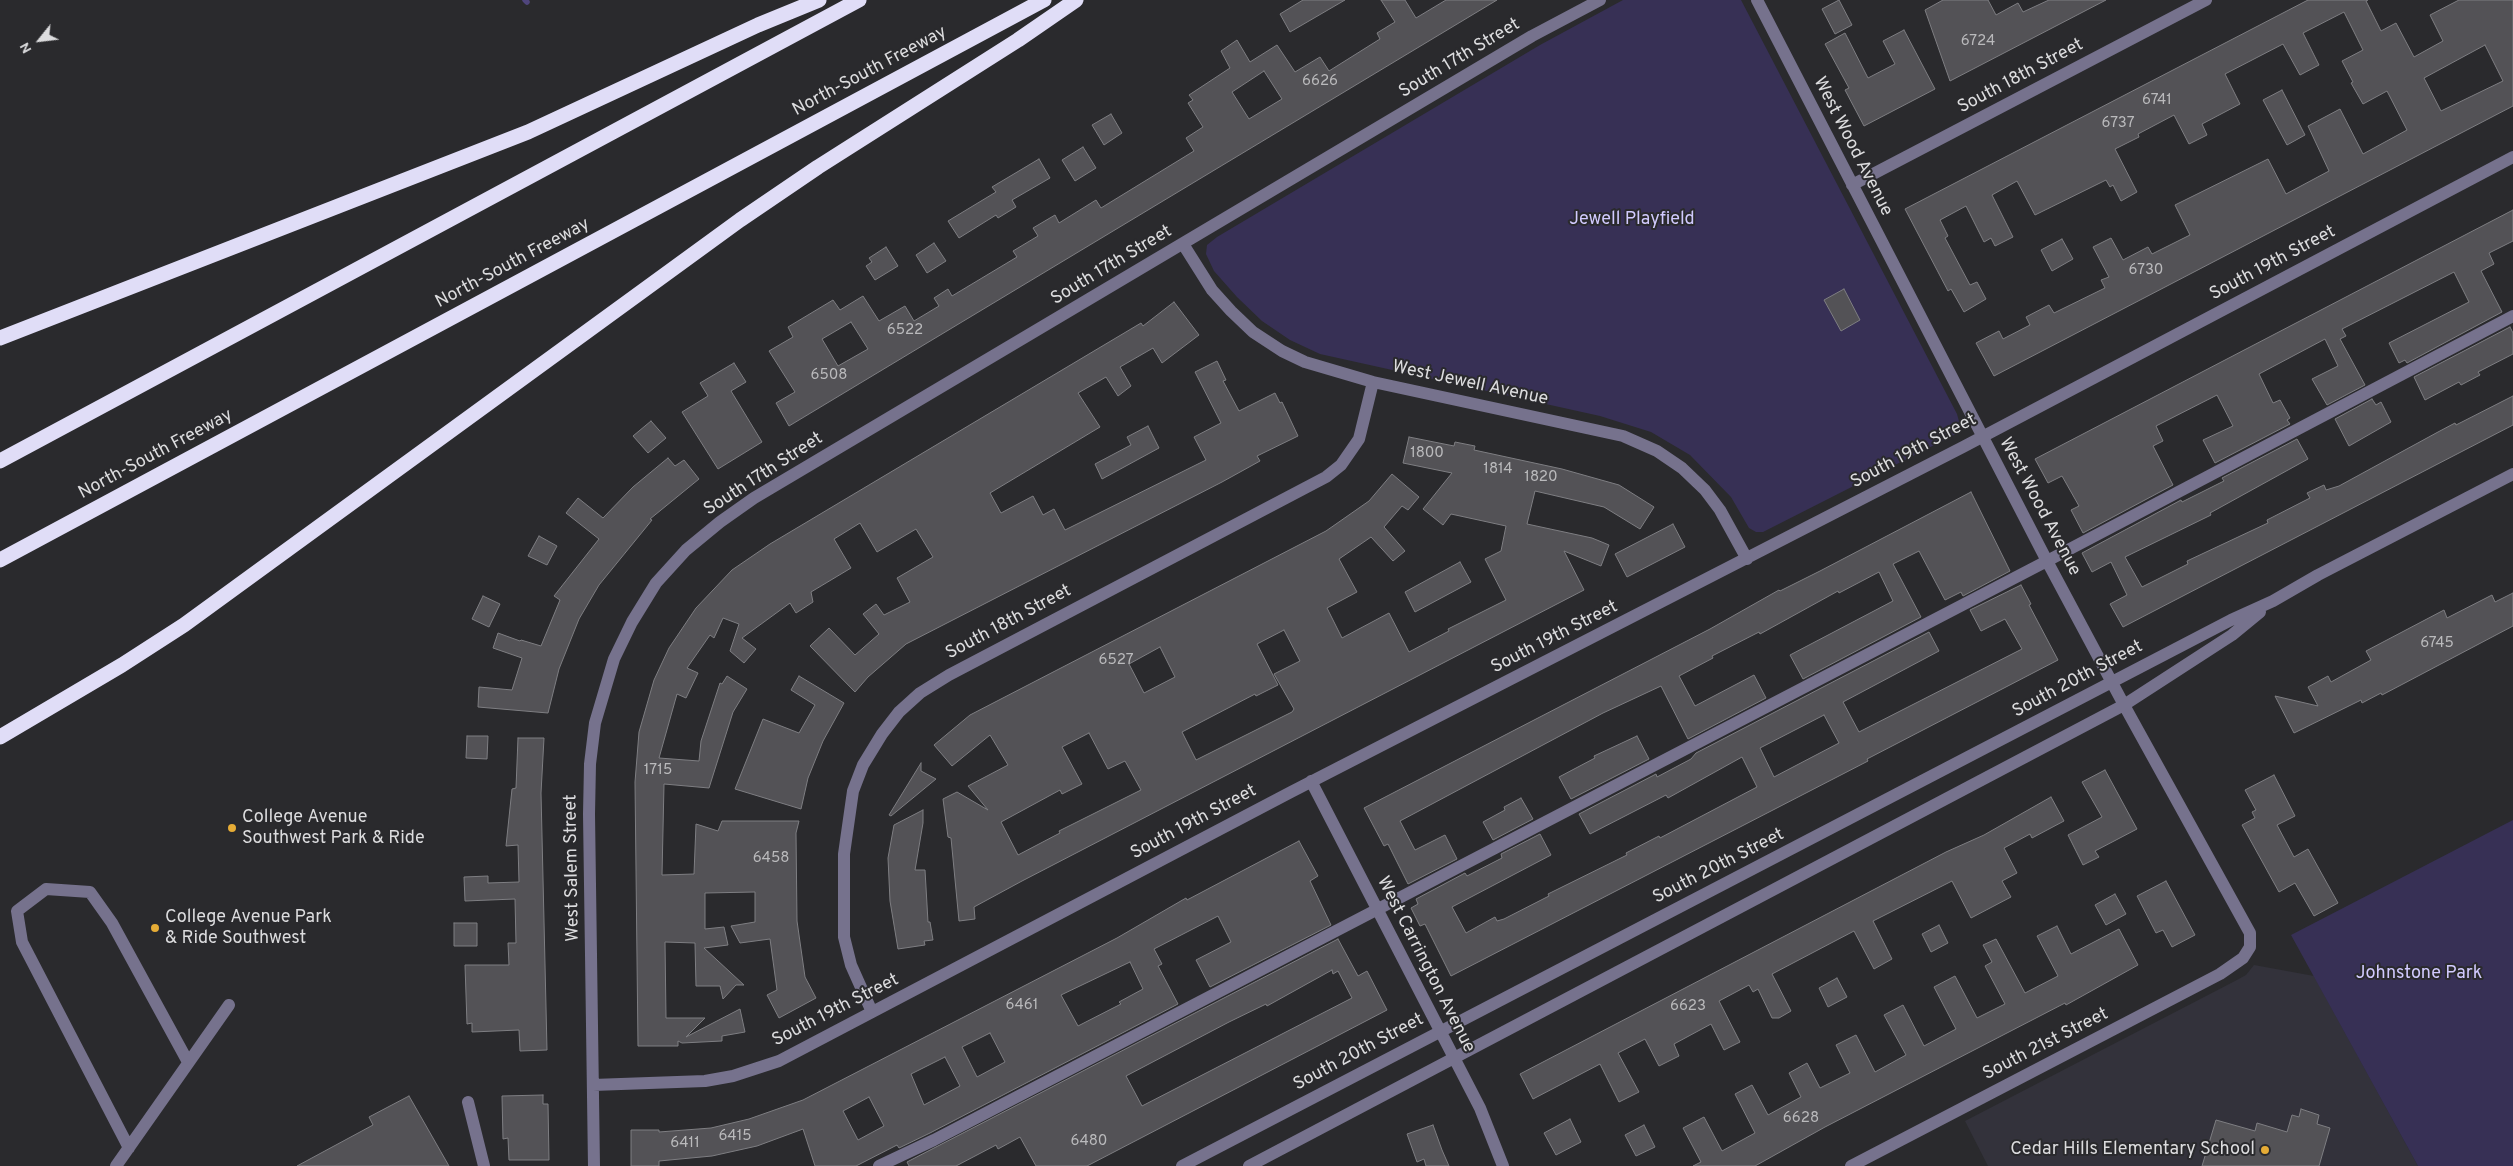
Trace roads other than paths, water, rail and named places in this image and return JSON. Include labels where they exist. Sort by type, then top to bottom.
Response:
[{"type":"highway","points":[[0,338],[528,132],[758,25],[819,0]]},
{"type":"highway","points":[[0,461],[859,0]]},
{"type":"highway","name":"North-South Freeway","points":[[0,560],[1044,0]]},
{"type":"highway","points":[[0,737],[114,670],[184,625],[740,220],[1076,0]]},
{"type":"street","name":"South 17th Street","points":[[656,584],[686,550],[720,522],[754,498],[1532,36],[1600,0]]},
{"type":"street","name":"West Wood Avenue","points":[[1757,0],[2112,683],[2244,920],[2250,933],[2250,947]]},
{"type":"street","name":"South 18th Street","points":[[1852,185],[2206,0]]},
{"type":"street","name":"South 19th Street","points":[[593,1086],[680,1084],[733,1076],[779,1061],[1312,781],[1747,559],[2513,157]]},
{"type":"street","name":"West Jewell Avenue","points":[[1183,244],[1212,290],[1253,332],[1282,352],[1305,362],[1374,382],[1576,424],[1623,436],[1657,451],[1682,468],[1705,490],[1720,510],[1747,559]]},
{"type":"street","points":[[879,1166],[934,1140],[1377,908],[2048,561],[2513,316]]},
{"type":"street","name":"South 18th Street","points":[[872,1012],[851,965],[844,937],[844,854],[853,791],[863,765],[882,734],[899,712],[920,693],[949,675],[1326,477],[1341,465],[1359,439],[1374,382]]},
{"type":"street","name":"South 20th Street","points":[[1182,1166],[2231,620],[2274,601],[2318,575],[2513,474]]},
{"type":"street","name":"West Salem Street","points":[[594,1166],[589,814],[592,748],[595,723],[614,659],[632,622],[656,584]]},
{"type":"street","name":"South 20th Street","points":[[1249,1166],[2124,705],[2232,635],[2274,601]]},
{"type":"street","name":"West Carrington Avenue","points":[[1312,781],[1480,1108],[1503,1166]]},
{"type":"street","points":[[129,1148],[22,942],[17,911],[46,889],[90,892],[112,923],[188,1062]]},
{"type":"street","name":"South 21st Street","points":[[1851,1166],[2220,974],[2243,958],[2250,947]]},
{"type":"street","points":[[116,1166],[228,1005]]},
{"type":"street","points":[[468,1102],[484,1166]]},
{"type":"place","name":"College Avenue Southwest Park & Ride","points":[[232,828]]},
{"type":"place","name":"College Avenue Park & Ride Southwest","points":[[155,928]]},
{"type":"place","name":"Cedar Hills Elementary School","points":[[2265,1150]]},
{"type":"park label","name":"Jewell Playfield","points":[[1632,220]]},
{"type":"park label","name":"Johnstone Park","points":[[2419,974]]}]
